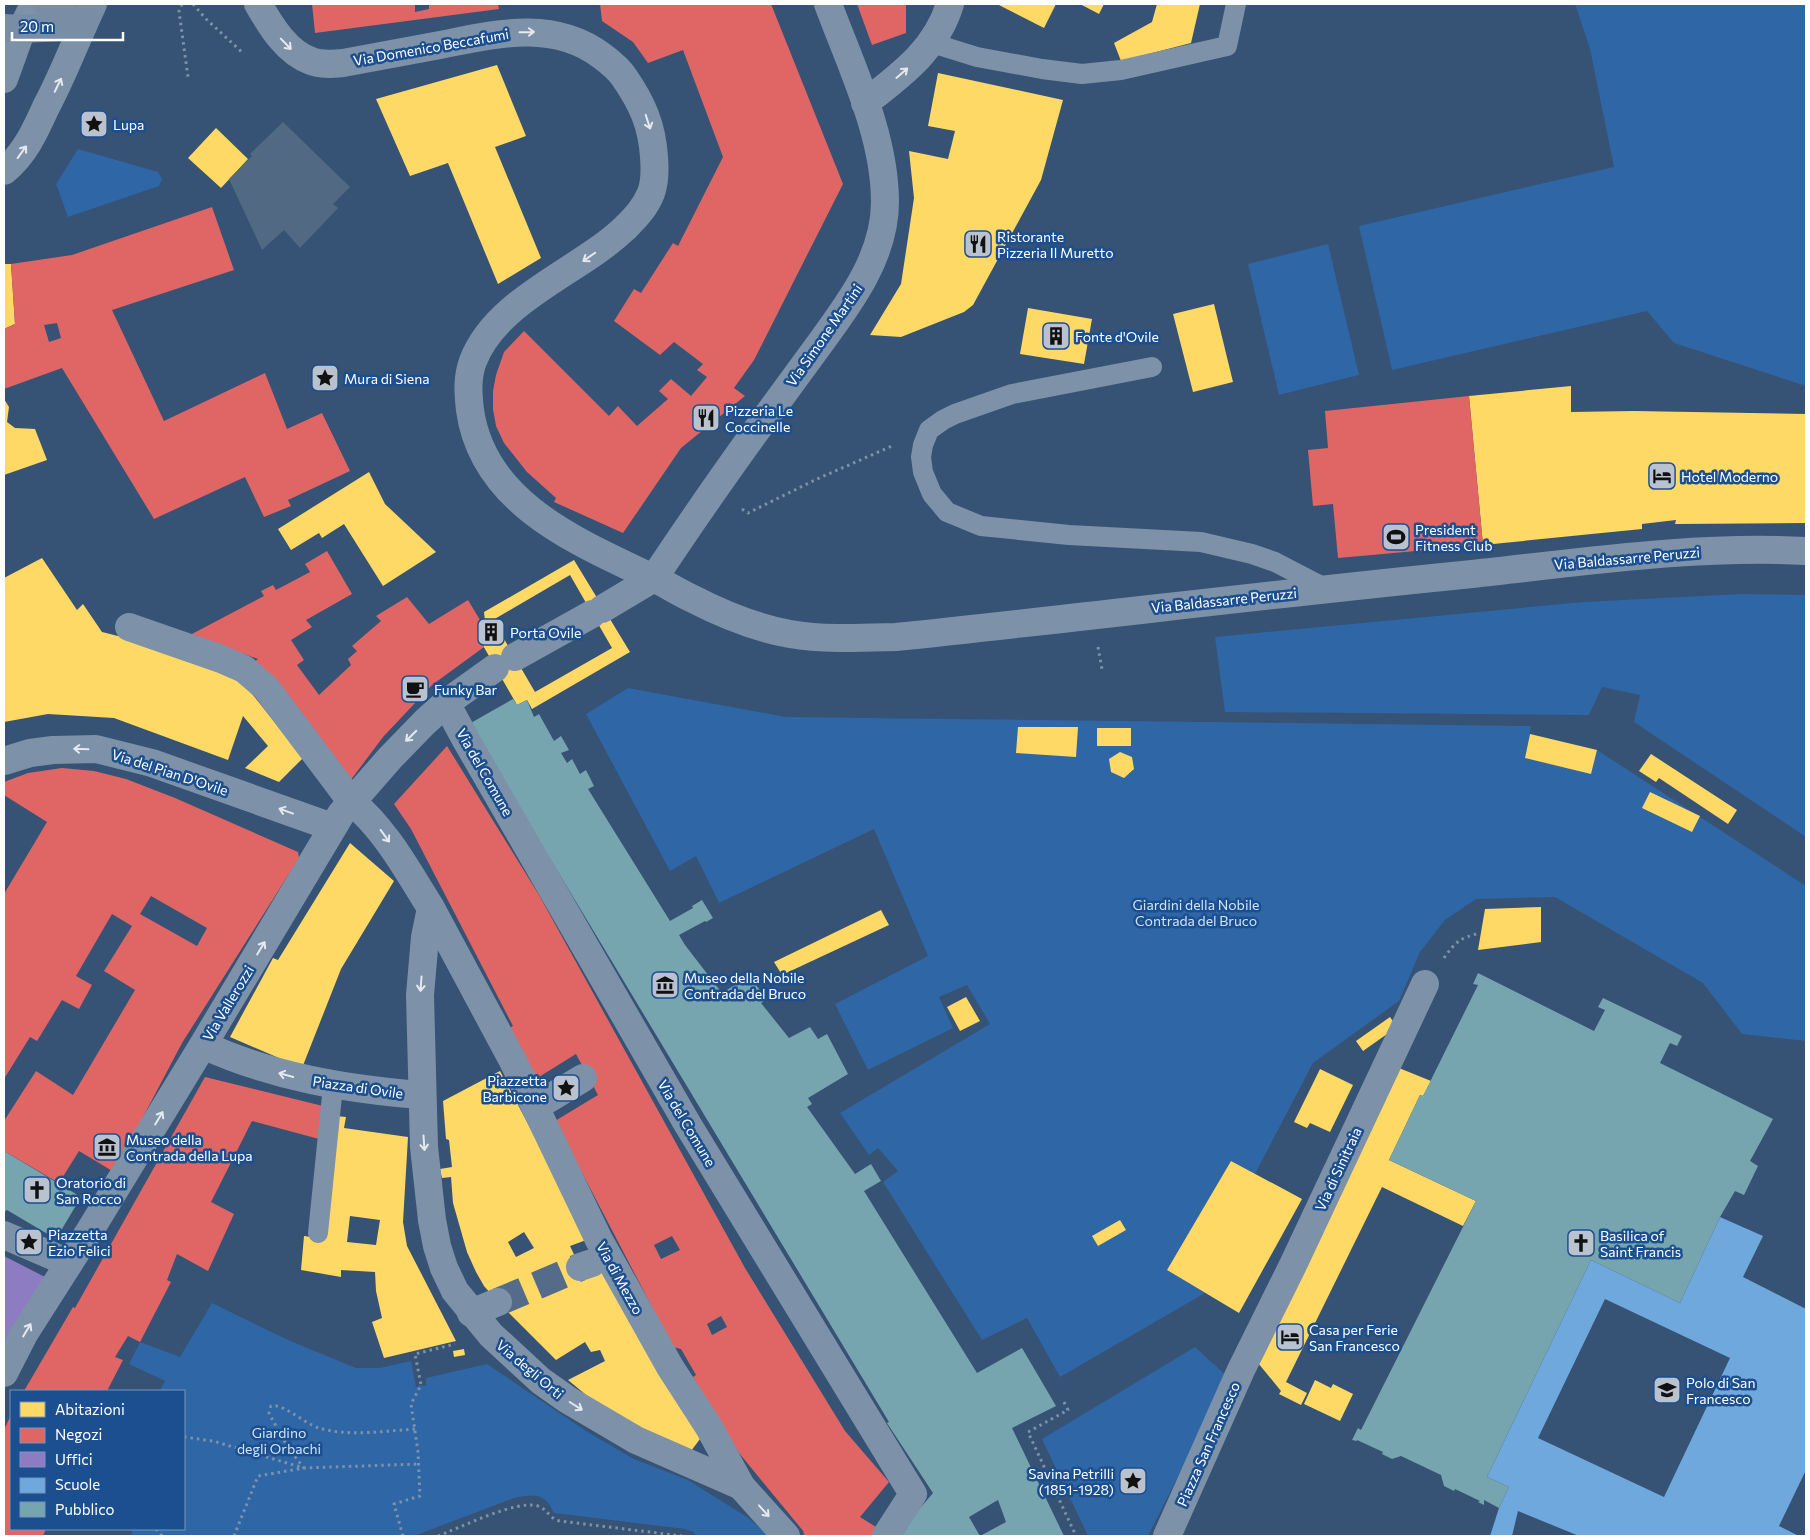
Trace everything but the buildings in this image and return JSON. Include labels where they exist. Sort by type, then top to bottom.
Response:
[{"type":"main road","points":[[48,4],[88,15]]},
{"type":"main road","points":[[13,29],[88,15]]},
{"type":"street","points":[[4,79],[13,29],[34,4]]},
{"type":"street","name":"Via Domenico Beccafumi","points":[[258,4],[283,42],[312,62],[326,64],[343,63],[479,37],[518,32],[538,32],[577,40],[621,72],[645,112],[653,137],[654,178],[647,202],[638,215],[599,250],[525,299],[510,311],[491,331],[480,346],[472,362],[468,380],[468,398],[478,443],[507,489],[545,521],[593,550],[654,578]]},
{"type":"street","name":"Via Simone Martini","points":[[654,578],[715,488],[852,298],[878,246],[884,218],[884,182],[878,147],[865,104],[828,4]]},
{"type":"street","points":[[865,104],[905,71],[932,43],[950,4]]},
{"type":"street","points":[[4,171],[13,164],[28,144],[61,78],[88,15]]},
{"type":"street","name":"Via Baldassarre Peruzzi","points":[[654,578],[694,600],[730,616],[758,626],[790,634],[846,638],[896,637],[1673,553],[1757,550],[1806,551]]},
{"type":"street","name":"Via Vallerozzi","points":[[4,1373],[24,1334],[204,1045],[332,827],[351,801],[407,739],[446,703],[505,662],[597,612],[654,578]]},
{"type":"street","points":[[129,628],[221,658],[252,674],[266,688],[351,801],[371,819],[387,838],[430,908]]},
{"type":"street","name":"Via del Comune","points":[[446,703],[688,1126],[913,1494],[886,1536]]},
{"type":"street","name":"Via del Pian D'Ovile","points":[[4,761],[30,753],[52,750],[96,749],[152,763],[332,827]]},
{"type":"street","name":"Via di Mezzo","points":[[430,908],[514,1063],[535,1107],[589,1254],[670,1367],[718,1442],[741,1486]]},
{"type":"street","name":"Piazza di Ovile","points":[[204,1045],[255,1066],[333,1086],[421,1094],[420,995],[430,908]]},
{"type":"street","name":"Via di Sinitraia","points":[[1250,1353],[1425,984]]},
{"type":"street","points":[[535,1107],[583,1078]]},
{"type":"street","name":"Via degli Orti","points":[[421,1094],[425,1155],[432,1220],[437,1246],[444,1268],[455,1291],[471,1312],[490,1335],[542,1381],[568,1400],[644,1444],[741,1486],[786,1536]]},
{"type":"street","points":[[4,1234],[69,1263]]},
{"type":"street","points":[[471,1312],[498,1302]]},
{"type":"street","name":"Piazza San Francesco","points":[[1167,1536],[1250,1353]]},
{"type":"lane","points":[[932,43],[977,57],[1018,65],[1069,73],[1103,73],[1227,46],[1236,4]]},
{"type":"lane","points":[[1152,367],[1012,394],[943,420],[928,430],[921,457],[926,482],[937,502],[947,512],[981,526],[1201,542],[1252,554],[1275,562],[1327,589]]},
{"type":"lane","points":[[318,1233],[333,1086]]},
{"type":"path","points":[[182,4],[179,11],[188,77]]},
{"type":"path","points":[[193,4],[206,19],[244,54]]},
{"type":"path","points":[[742,508],[748,513],[817,479],[928,430]]},
{"type":"path","points":[[1098,643],[1102,669]]},
{"type":"path","points":[[1425,984],[1455,942],[1480,933]]},
{"type":"path","points":[[403,1536],[394,1504],[420,1496],[419,1464],[412,1404],[421,1384],[415,1354],[490,1335]]},
{"type":"path","points":[[1064,1402],[1068,1410],[1028,1432],[1076,1536]]},
{"type":"path","points":[[304,1468],[289,1449],[271,1417],[269,1412],[271,1406],[278,1406],[307,1424],[330,1430],[358,1432],[415,1429]]},
{"type":"path","points":[[185,1437],[213,1441],[304,1468]]},
{"type":"path","points":[[234,1536],[258,1476],[304,1468],[419,1464]]},
{"type":"path","points":[[438,1536],[525,1504],[544,1508],[550,1518],[560,1521],[682,1536]]},
{"type":"green space","points":[[1575,4],[1806,4],[1806,386],[1674,343],[1647,311],[1392,370],[1359,226],[1614,167],[1590,49]]},
{"type":"green space","points":[[78,149],[158,172],[162,179],[159,186],[68,217],[56,184]]},
{"type":"green space","points":[[1328,244],[1359,375],[1279,395],[1248,264]]},
{"type":"green space","points":[[1741,594],[1806,595],[1806,837],[1634,722],[1640,695],[1602,687],[1589,715],[1225,712],[1215,637],[1583,602]]},
{"type":"green space","name":"Giardini della Nobile Contrada del Bruco","points":[[628,688],[786,717],[1531,726],[1525,758],[1591,773],[1597,750],[1806,886],[1806,1041],[1742,1034],[1703,983],[1555,897],[1476,899],[1445,920],[1420,952],[1399,1001],[1313,1063],[1255,1174],[1231,1161],[1167,1270],[1205,1293],[1060,1377],[1027,1318],[982,1340],[883,1182],[898,1171],[878,1148],[869,1155],[840,1113],[990,1024],[967,985],[939,997],[953,1028],[868,1070],[835,1004],[928,956],[874,829],[719,903],[696,856],[670,871],[586,714]]},
{"type":"green space","name":"Giardino degli Orbachi","points":[[212,1303],[288,1340],[356,1368],[380,1368],[411,1361],[416,1387],[426,1386],[426,1378],[487,1364],[586,1431],[634,1459],[688,1480],[747,1517],[769,1536],[696,1536],[694,1532],[685,1529],[554,1513],[547,1501],[533,1495],[514,1498],[414,1536],[132,1536],[132,1530],[185,1530],[185,1390],[160,1390],[165,1381],[129,1364],[140,1342],[180,1357]]},
{"type":"green space","points":[[1195,1347],[1228,1377],[1148,1536],[1088,1536],[1042,1439]]},
{"type":"tunnel","points":[[498,1302],[580,1267]]},
{"type":"place","name":"Lupa","points":[[94,124]]},
{"type":"place","name":"Ristorante Pizzeria Il Muretto","points":[[978,244]]},
{"type":"place","name":"Fonte d'Ovile","points":[[1056,336]]},
{"type":"place","name":"Mura di Siena","points":[[325,378]]},
{"type":"place","name":"Pizzeria Le Coccinelle","points":[[706,418]]},
{"type":"place","name":"Hotel Moderno","points":[[1662,476]]},
{"type":"place","name":"President Fitness Club","points":[[1396,537]]},
{"type":"place","name":"Porta Ovile","points":[[491,632]]},
{"type":"place","name":"Funky Bar","points":[[415,689]]},
{"type":"place","name":"Museo della Nobile Contrada del Bruco","points":[[665,985]]},
{"type":"place","name":"Piazzetta Barbicone","points":[[566,1088]]},
{"type":"place","name":"Museo della Contrada della Lupa","points":[[107,1147]]},
{"type":"place","name":"Oratorio di San Rocco","points":[[37,1190]]},
{"type":"place","name":"Piazzetta Ezio Felici","points":[[29,1242]]},
{"type":"place","name":"Basilica of Saint Francis","points":[[1581,1243]]},
{"type":"place","name":"Casa per Ferie San Francesco","points":[[1290,1337]]},
{"type":"place","name":"Polo di San Francesco","points":[[1667,1390]]},
{"type":"place","name":"Savina Petrilli (1851-1928)","points":[[1133,1481]]}]
